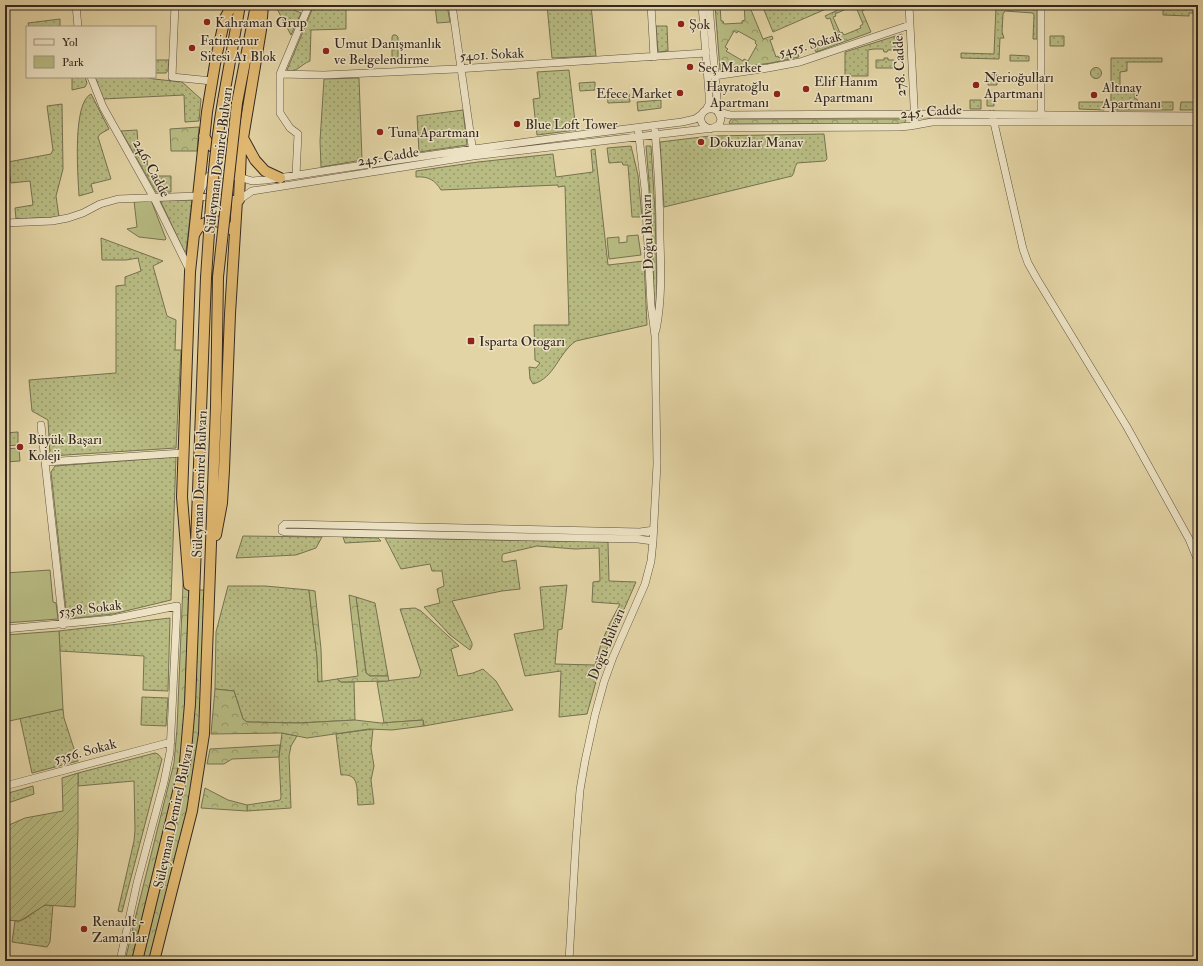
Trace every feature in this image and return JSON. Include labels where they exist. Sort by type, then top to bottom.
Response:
[{"type":"highway","points":[[193,629],[182,497],[190,272],[197,196],[212,81],[225,18],[232,5]]},
{"type":"highway","name":"Süleyman Demirel Bulvarı","points":[[137,961],[185,763],[189,727],[206,278],[218,127],[240,5]]},
{"type":"highway","name":"Süleyman Demirel Bulvarı","points":[[154,961],[189,824],[202,750],[206,710],[216,415],[218,277],[237,103],[256,5]]},
{"type":"highway","points":[[210,567],[222,503],[230,314],[237,200],[239,200],[239,177],[243,138],[261,30],[262,5]]},
{"type":"highway","points":[[204,136],[211,147],[224,151],[235,147],[243,138]]},
{"type":"highway","points":[[243,138],[255,160],[265,171],[280,178]]},
{"type":"highway","points":[[194,237],[202,224],[210,221],[218,221],[225,224],[231,230],[234,242]]},
{"type":"street","points":[[76,5],[78,26]]},
{"type":"street","points":[[175,5],[172,78],[212,81]]},
{"type":"street","points":[[296,176],[298,134],[290,128],[280,113],[280,74],[309,5]]},
{"type":"street","points":[[452,5],[473,152]]},
{"type":"street","points":[[651,5],[654,57]]},
{"type":"street","points":[[702,5],[709,104],[701,117],[702,123],[707,128],[712,128],[716,127],[720,122],[720,115],[718,112],[714,76],[709,5]]},
{"type":"street","name":"278. Cadde","points":[[909,5],[915,125]]},
{"type":"street","points":[[1041,5],[1041,118]]},
{"type":"street","name":"5455. Sokak","points":[[714,76],[800,62],[910,25]]},
{"type":"street","name":"5401. Sokak","points":[[280,74],[324,75],[462,69],[706,53]]},
{"type":"street","name":"246. Cadde","points":[[91,78],[103,107],[153,197],[190,272]]},
{"type":"street","points":[[704,112],[710,108],[718,112]]},
{"type":"street","name":"245. Cadde","points":[[197,196],[209,176],[221,174],[252,181],[296,176],[688,121],[695,119],[704,112]]},
{"type":"street","name":"245. Cadde","points":[[718,112],[730,115],[915,114],[993,118],[1198,116]]},
{"type":"street","points":[[993,118],[1026,259],[1128,427],[1189,538],[1198,562]]},
{"type":"street","name":"245. Cadde","points":[[239,200],[252,191],[473,152],[712,128],[899,127],[932,122],[993,118]]},
{"type":"street","name":"245. Cadde","points":[[1041,118],[1198,122]]},
{"type":"street","name":"Doğu Bulvarı","points":[[654,126],[660,207],[661,283],[660,303],[655,336]]},
{"type":"street","name":"Doğu Bulvarı","points":[[569,961],[576,833],[585,761],[604,682],[615,652],[645,584],[651,560],[654,530],[656,464],[655,336],[651,305],[647,214],[638,128]]},
{"type":"street","points":[[5,223],[60,220],[77,216],[100,204],[112,200],[197,196],[239,200]]},
{"type":"street","points":[[41,425],[63,625]]},
{"type":"street","points":[[46,462],[183,453]]},
{"type":"street","points":[[653,541],[631,538],[285,532],[282,531],[282,527],[285,524],[632,532],[654,530]]},
{"type":"street","name":"5358. Sokak","points":[[5,629],[63,625],[112,619],[177,606],[171,742]]},
{"type":"street","points":[[120,961],[137,883],[164,782],[171,742]]},
{"type":"street","name":"5356. Sokak","points":[[5,786],[171,742]]},
{"type":"green space","points":[[275,5],[287,5],[287,7],[301,13],[291,35]]},
{"type":"green space","points":[[314,5],[346,5],[346,29],[311,30],[310,61],[296,70],[287,70]]},
{"type":"green space","points":[[435,5],[447,5],[450,22],[437,23]]},
{"type":"green space","points":[[547,5],[591,5],[596,56],[552,58]]},
{"type":"green space","points":[[715,5],[720,5],[721,21],[723,21],[724,24],[742,23],[742,21],[745,20],[744,5],[749,5],[763,39],[772,36],[773,39],[770,40],[776,57],[778,56],[779,58],[796,53],[799,57],[771,63],[720,70]],"holes":[[[734,31],[737,33],[738,31],[756,41],[755,43],[757,45],[748,61],[744,59],[743,61],[726,51],[728,49],[725,47]]]},
{"type":"green space","points":[[762,5],[824,5],[826,9],[773,32]]},
{"type":"green space","points":[[839,5],[853,5],[835,14],[836,16],[833,17],[840,33],[842,32],[844,35],[861,28],[860,26],[863,24],[856,7],[859,5],[874,5],[862,11],[871,32],[816,52],[812,44],[815,43],[817,46],[834,39],[833,36],[836,35],[830,18],[827,19],[825,16],[840,9]]},
{"type":"green space","points":[[996,7],[1037,7],[1037,39],[1033,39],[1033,13],[1005,11],[1003,14],[1002,32],[1004,38],[1000,38],[999,59],[961,58],[961,53],[994,54]]},
{"type":"green space","points":[[1163,8],[1198,8],[1198,13],[1189,13],[1189,16],[1163,15]]},
{"type":"green space","points":[[60,19],[60,26],[29,26],[28,23]]},
{"type":"green space","points":[[656,26],[667,26],[668,51],[658,52]]},
{"type":"green space","points":[[902,34],[903,45],[896,46],[896,50],[888,50],[887,52],[884,52],[883,49],[868,50],[868,76],[845,76],[845,52]]},
{"type":"green space","points":[[393,35],[398,37],[398,58],[393,60],[392,37]]},
{"type":"green space","points":[[1050,36],[1064,36],[1064,46],[1050,46]]},
{"type":"green space","points":[[1010,55],[1029,56],[1029,61],[1010,61]]},
{"type":"green space","points":[[884,58],[894,60],[894,68],[876,68],[876,60],[884,60]]},
{"type":"green space","points":[[1111,58],[1162,58],[1162,62],[1127,62],[1127,71],[1120,72],[1120,91],[1134,91],[1135,99],[1137,99],[1138,102],[1173,102],[1173,110],[1111,110]]},
{"type":"green space","points":[[156,60],[169,60],[168,70],[166,73],[156,73]]},
{"type":"green space","points":[[1096,67],[1100,69],[1102,73],[1100,77],[1096,79],[1092,77],[1090,73],[1092,69]]},
{"type":"green space","points":[[569,70],[576,130],[537,135],[533,99],[540,98],[537,72]]},
{"type":"green space","points":[[988,74],[997,75],[997,85],[988,85]]},
{"type":"green space","points":[[72,78],[85,78],[87,83],[85,87],[72,90]]},
{"type":"green space","points":[[95,78],[150,78],[182,82],[201,99],[199,121],[185,122],[184,95],[103,99]]},
{"type":"green space","points":[[359,78],[362,160],[321,167],[320,141],[324,79]]},
{"type":"green space","points":[[595,82],[595,90],[580,91],[579,83]]},
{"type":"green space","points":[[91,94],[109,129],[100,134],[98,137],[111,179],[91,184],[93,192],[79,196],[77,157],[79,125],[81,111],[85,100]]},
{"type":"green space","points":[[629,94],[630,102],[608,103],[607,95]]},
{"type":"green space","points":[[987,95],[994,95],[994,106],[987,106]]},
{"type":"green space","points":[[661,100],[661,108],[638,111],[637,102]]},
{"type":"green space","points":[[970,100],[981,100],[981,109],[970,109]]},
{"type":"green space","points":[[1079,102],[1104,102],[1104,110],[1079,109]]},
{"type":"green space","points":[[1181,102],[1198,102],[1198,110],[1180,110]]},
{"type":"green space","points":[[62,104],[63,169],[56,196],[59,217],[16,219],[15,208],[33,205],[30,181],[11,183],[8,162],[51,154],[53,150],[47,106]]},
{"type":"green space","points":[[463,110],[467,145],[419,152],[417,116]]},
{"type":"green space","points":[[731,119],[906,120],[904,124],[731,124],[729,123]]},
{"type":"green space","points":[[199,127],[197,151],[171,151],[170,129]]},
{"type":"green space","points":[[137,130],[139,158],[147,157],[148,176],[171,176],[171,192],[156,192],[121,131]]},
{"type":"green space","points":[[824,134],[827,159],[825,161],[797,163],[792,176],[664,207],[660,142],[710,136]]},
{"type":"green space","points":[[631,146],[638,175],[642,217],[632,217],[628,165],[623,165],[622,162],[609,163],[607,148]]},
{"type":"green space","points":[[646,146],[651,146],[655,211],[656,306],[654,303],[652,218]]},
{"type":"green space","points":[[595,149],[608,265],[644,261],[647,325],[576,341],[565,352],[552,371],[540,381],[533,384],[530,379],[529,367],[536,368],[540,363],[535,360],[534,325],[569,325],[565,186],[558,187],[558,185],[441,190],[431,179],[416,177],[416,171],[478,162],[553,154],[556,177],[593,172],[591,150]]},
{"type":"green space","points":[[151,200],[166,239],[165,240],[139,237],[127,229],[137,227],[134,201]]},
{"type":"green space","points":[[160,200],[192,200],[186,252],[184,251]]},
{"type":"green space","points":[[638,235],[641,255],[609,259],[607,238],[619,237],[619,243],[627,242],[627,236]]},
{"type":"green space","points":[[101,238],[163,261],[153,266],[167,316],[176,320],[175,350],[181,350],[176,448],[50,456],[48,420],[32,411],[29,380],[116,373],[116,286],[125,285],[125,277],[141,271],[138,258],[126,260],[102,260]]},
{"type":"green space","points":[[18,432],[18,445],[5,446],[5,433]]},
{"type":"green space","points":[[19,448],[20,461],[5,462],[5,449]]},
{"type":"green space","points":[[176,457],[171,600],[113,614],[67,619],[51,472],[55,466]]},
{"type":"green space","points":[[185,536],[189,584],[184,726],[181,752],[175,787],[132,961],[125,961],[174,763],[177,729]]},
{"type":"green space","points":[[243,536],[322,537],[316,548],[296,555],[236,558]]},
{"type":"green space","points":[[343,537],[378,538],[381,541],[345,543]]},
{"type":"green space","points":[[385,538],[608,542],[609,581],[636,582],[602,660],[587,714],[559,717],[561,671],[525,676],[514,634],[544,629],[540,587],[567,585],[562,629],[558,630],[555,664],[595,665],[601,644],[620,604],[592,602],[593,582],[600,581],[599,548],[575,549],[537,546],[503,554],[502,561],[504,562],[516,560],[520,589],[452,601],[472,643],[470,650],[450,635],[424,607],[440,603],[437,589],[444,586],[442,571],[432,571],[430,564],[401,569]]},
{"type":"green space","points":[[50,570],[53,602],[56,603],[58,619],[5,623],[5,573]]},
{"type":"green space","points":[[228,586],[265,586],[309,590],[317,657],[318,682],[337,679],[341,682],[354,682],[355,720],[299,723],[247,722],[243,719],[234,691],[215,689],[216,632]]},
{"type":"green space","points":[[199,590],[205,590],[203,706],[194,780],[176,860],[149,961],[142,961],[178,812],[189,759],[195,705]]},
{"type":"green space","points":[[309,590],[315,591],[321,649],[322,681],[318,682],[317,657]]},
{"type":"green space","points":[[349,595],[356,597],[366,673],[370,676],[388,676],[389,681],[341,682],[337,679],[358,676]]},
{"type":"green space","points":[[356,597],[375,603],[388,676],[370,676],[366,673]]},
{"type":"green space","points":[[415,608],[421,611],[459,646],[451,649],[458,676],[483,669],[496,681],[513,710],[424,726],[423,720],[384,723],[377,682],[419,677],[421,672],[400,609]]},
{"type":"green space","points":[[170,618],[168,691],[143,690],[144,656],[60,651],[59,631]]},
{"type":"green space","points":[[59,631],[63,709],[5,722],[5,635]]},
{"type":"green space","points":[[215,689],[234,691],[243,719],[247,722],[299,723],[355,720],[381,723],[423,720],[424,726],[392,730],[369,729],[307,738],[282,733],[211,734]]},
{"type":"green space","points":[[142,697],[168,698],[166,726],[141,725]]},
{"type":"green space","points":[[63,709],[64,718],[78,761],[32,773],[20,718]]},
{"type":"green space","points":[[373,729],[371,748],[374,766],[371,780],[374,804],[358,805],[355,780],[347,775],[341,775],[336,734]]},
{"type":"green space","points":[[282,733],[297,736],[291,746],[289,756],[291,808],[247,811],[247,805],[280,800],[279,757]]},
{"type":"green space","points":[[280,745],[279,757],[232,759],[224,764],[207,764],[210,749]]},
{"type":"green space","points":[[155,753],[162,759],[122,912],[118,911],[134,841],[134,781],[78,786],[78,773]]},
{"type":"green space","points":[[78,773],[78,831],[75,907],[45,905],[20,921],[5,920],[5,835],[9,834],[9,825],[25,818],[63,811],[62,778]]},
{"type":"green space","points":[[33,786],[34,794],[5,804],[5,794]]},
{"type":"green space","points":[[205,788],[228,800],[247,805],[247,811],[201,808]]},
{"type":"green space","points":[[53,904],[50,942],[47,947],[12,942],[15,921],[25,919],[42,906]]},
{"type":"place","name":"Kahraman Grup","points":[[207,22]]},
{"type":"place","name":"Şok","points":[[681,24]]},
{"type":"place","name":"Fatimenur Sitesi A1 Blok","points":[[192,48]]},
{"type":"place","name":"Umut Danışmanlık ve Belgelendirme","points":[[326,51]]},
{"type":"place","name":"Seç Market","points":[[690,67]]},
{"type":"place","name":"Nerioğulları Apartmanı","points":[[976,85]]},
{"type":"place","name":"Elif Hanım Apartmanı","points":[[806,89]]},
{"type":"place","name":"Efece Market","points":[[680,93]]},
{"type":"place","name":"Hayratoğlu Apartmanı","points":[[777,94]]},
{"type":"place","name":"Altınay Apartmanı","points":[[1094,95]]},
{"type":"place","name":"Blue Loft Tower","points":[[517,124]]},
{"type":"place","name":"Tuna Apartmanı","points":[[380,132]]},
{"type":"place","name":"Dokuzlar Manav","points":[[701,142]]},
{"type":"place","name":"Isparta Otogarı","points":[[471,341]]},
{"type":"place","name":"Büyük Başarı Koleji","points":[[20,447]]},
{"type":"place","name":"Renault - Zamanlar","points":[[84,929]]}]
